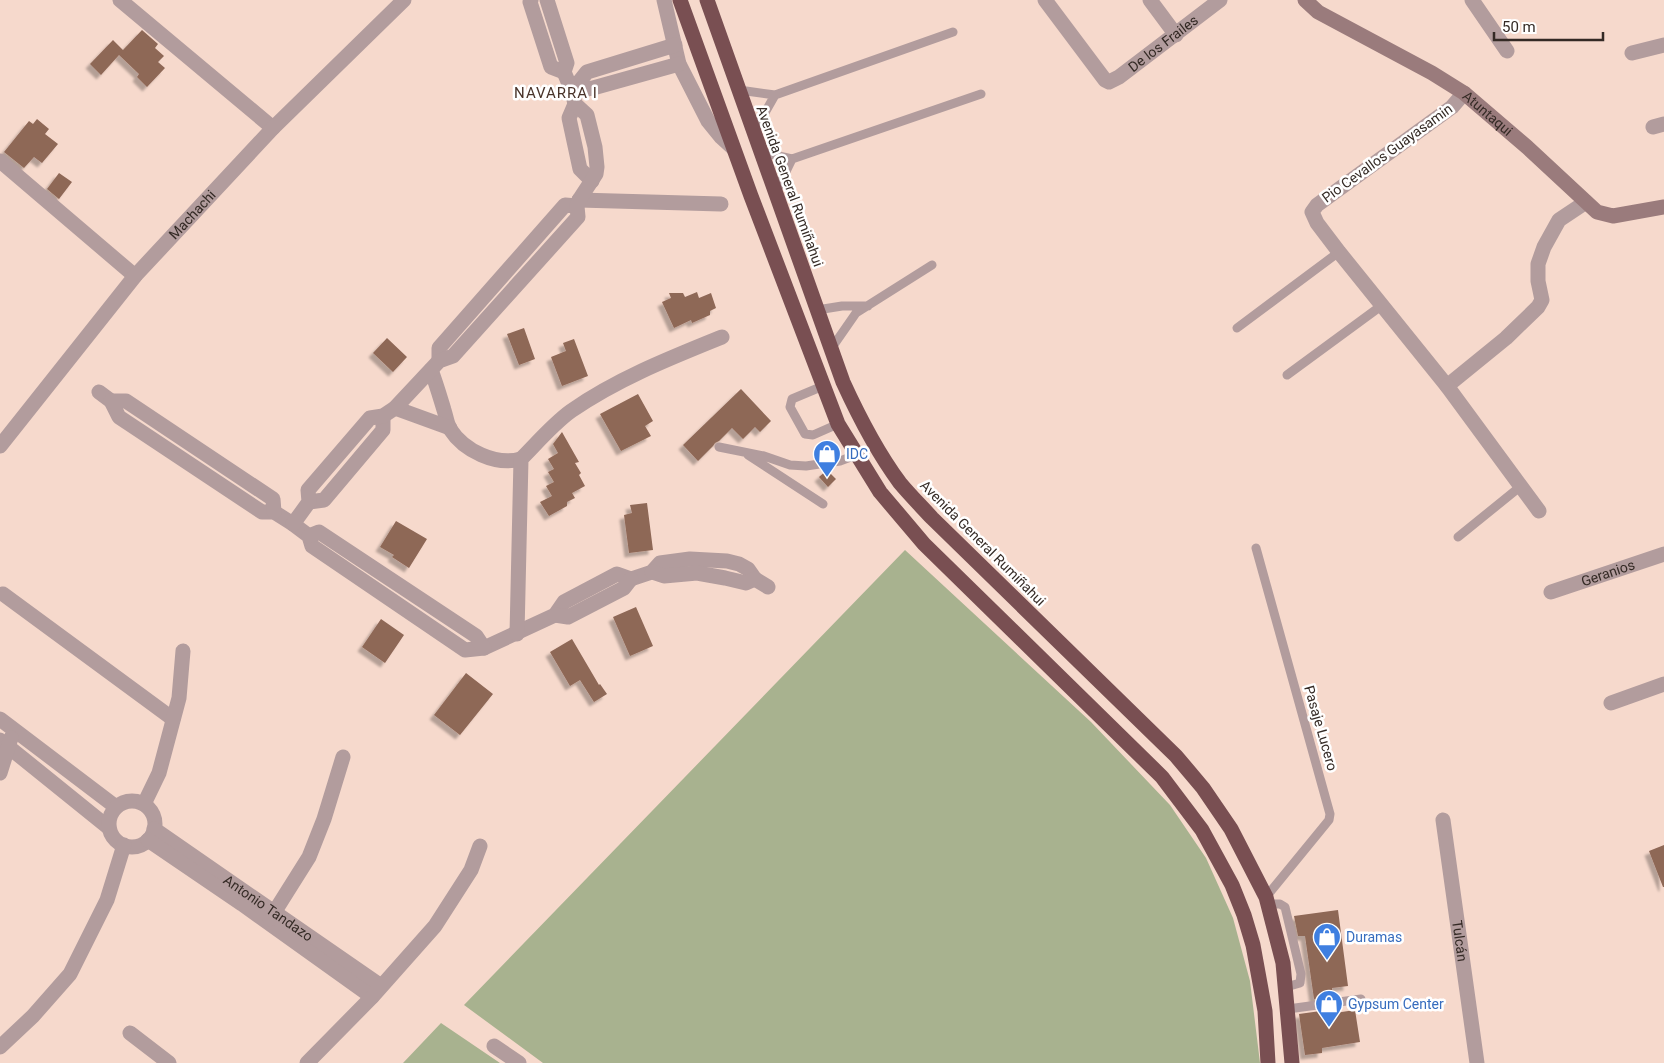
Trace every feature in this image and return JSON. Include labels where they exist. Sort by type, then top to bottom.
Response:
[{"type":"highway","points":[[680,0],[733,148],[838,424],[880,492],[924,544],[1162,777],[1202,830],[1232,885],[1246,923],[1256,961],[1265,1011],[1268,1063]]},
{"type":"highway","name":"Avenida General Rumiñahui","points":[[707,0],[843,382],[857,412],[886,464],[901,484],[932,518],[1176,756],[1203,788],[1231,829],[1267,900],[1283,963],[1292,1063]]},
{"type":"street","points":[[120,0],[273,128]]},
{"type":"street","name":"Machachi","points":[[0,446],[135,276],[273,128],[404,0]]},
{"type":"street","points":[[531,0],[530,2],[551,67],[564,72]]},
{"type":"street","points":[[293,524],[309,502],[324,500],[383,430],[389,412],[435,365],[454,356],[578,217],[578,203],[592,181],[597,167],[595,147],[587,115],[573,97],[564,72],[567,63],[547,0]]},
{"type":"street","points":[[664,0],[679,64],[708,121],[733,148]]},
{"type":"street","name":"De los Frailes","points":[[1044,0],[1105,80],[1112,81],[1119,78],[1220,0]]},
{"type":"street","points":[[1150,0],[1176,35]]},
{"type":"street","name":"Atuntaqui","points":[[1305,0],[1318,12],[1432,73],[1464,93],[1527,147],[1597,212],[1613,216],[1664,207]]},
{"type":"street","points":[[1472,0],[1507,51]]},
{"type":"street","points":[[573,97],[587,72],[675,45]]},
{"type":"street","points":[[1632,53],[1664,45]]},
{"type":"street","points":[[573,97],[593,88],[679,64]]},
{"type":"street","name":"Pio Cevallos Guayasamin","points":[[1339,252],[1316,223],[1312,213],[1313,208],[1452,107],[1464,93]]},
{"type":"street","points":[[0,161],[135,276]]},
{"type":"street","points":[[1447,386],[1506,338],[1538,307],[1542,300],[1538,281],[1538,264],[1544,247],[1559,220],[1586,202]]},
{"type":"street","points":[[578,203],[721,204]]},
{"type":"street","points":[[1339,252],[1447,386],[1539,511]]},
{"type":"street","points":[[435,365],[450,428],[461,441],[478,454],[512,462],[521,459],[569,412],[610,386],[655,364],[722,337]]},
{"type":"street","points":[[105,396],[126,401],[272,499],[274,512],[309,536],[320,532],[476,636],[484,648],[517,634],[555,614],[564,602],[617,574],[631,579],[652,572],[664,576],[697,573],[746,583],[761,583]]},
{"type":"street","points":[[389,412],[450,428]]},
{"type":"street","points":[[517,634],[521,459]]},
{"type":"street","name":"Geranios","points":[[1551,592],[1664,554]]},
{"type":"street","points":[[3,594],[173,719]]},
{"type":"street","points":[[144,804],[159,773],[179,698],[183,651]]},
{"type":"street","points":[[1611,703],[1664,684]]},
{"type":"street","points":[[0,718],[116,807]]},
{"type":"street","points":[[0,773],[4,743],[14,729]]},
{"type":"street","points":[[4,743],[109,828],[114,838],[124,845],[141,844],[151,834],[153,815],[144,804],[130,801],[122,803],[111,813],[109,828]]},
{"type":"street","points":[[271,917],[309,857],[324,819],[343,758]]},
{"type":"street","name":"Tulcán","points":[[1443,820],[1477,1063]]},
{"type":"street","name":"Antonio Tandazo","points":[[151,834],[376,991]]},
{"type":"street","points":[[0,1047],[33,1016],[70,974],[107,900],[124,845]]},
{"type":"street","points":[[307,1063],[435,926],[471,870],[480,846]]},
{"type":"street","points":[[130,1033],[169,1063]]},
{"type":"street","points":[[494,1046],[519,1063]]},
{"type":"lane","points":[[739,90],[775,95],[953,32]]},
{"type":"lane","points":[[761,152],[792,159],[981,94]]},
{"type":"lane","points":[[754,132],[775,95]]},
{"type":"lane","points":[[775,192],[792,159]]},
{"type":"lane","points":[[1237,328],[1339,252]]},
{"type":"lane","points":[[831,349],[852,318],[932,265]]},
{"type":"lane","points":[[817,310],[842,306],[868,306]]},
{"type":"lane","points":[[1287,375],[1381,306]]},
{"type":"lane","points":[[822,386],[792,399],[790,407],[805,434],[813,435],[838,424]]},
{"type":"lane","points":[[719,447],[764,456],[790,465],[806,466],[840,461],[856,455]]},
{"type":"lane","points":[[743,452],[823,504]]},
{"type":"lane","points":[[1458,537],[1521,486]]},
{"type":"lane","name":"Pasaje Lucero","points":[[1256,548],[1330,814],[1329,820],[1267,900]]},
{"type":"lane","points":[[1288,1009],[1361,999]]},
{"type":"green space","points":[[905,550],[1091,722],[1170,805],[1206,858],[1233,918],[1250,981],[1260,1063],[543,1063],[464,1005]]},
{"type":"green space","points":[[441,1023],[500,1063],[403,1063]]},
{"type":"building","points":[[142,30],[158,44],[155,48],[164,56],[158,62],[165,68],[147,87],[137,77],[139,74],[119,55],[101,75],[90,64],[113,40],[123,50]]},
{"type":"building","points":[[37,119],[49,129],[45,134],[58,144],[42,163],[34,157],[24,168],[4,152],[29,121],[33,124]]},
{"type":"building","points":[[59,173],[72,182],[59,199],[47,189]]},
{"type":"building","points":[[697,292],[699,298],[711,293],[716,308],[710,311],[710,315],[692,323],[691,320],[674,328],[662,302],[671,298],[669,293],[683,293],[685,297]]},
{"type":"building","points":[[524,328],[535,359],[519,365],[507,334]]},
{"type":"building","points":[[387,338],[407,357],[393,372],[373,353]]},
{"type":"building","points":[[574,339],[588,376],[562,386],[551,357],[566,351],[563,343]]},
{"type":"building","points":[[741,389],[771,421],[760,432],[755,427],[743,439],[732,428],[698,461],[683,445]]},
{"type":"building","points":[[638,394],[653,421],[645,426],[651,436],[621,451],[600,414]]},
{"type":"building","points":[[562,432],[579,462],[575,463],[581,473],[579,475],[585,486],[572,493],[575,498],[567,502],[567,506],[549,516],[540,502],[552,496],[546,486],[554,482],[548,472],[554,469],[548,459],[558,453],[553,444]]},
{"type":"building","name":"IDC","points":[[827,470],[836,479],[828,487],[819,477]]},
{"type":"building","points":[[647,503],[653,550],[629,553],[624,515],[632,513],[630,505]]},
{"type":"building","points":[[396,521],[427,539],[409,568],[392,557],[394,555],[380,547]]},
{"type":"building","points":[[636,607],[653,646],[630,656],[613,617]]},
{"type":"building","points":[[381,619],[404,635],[385,663],[362,647]]},
{"type":"building","points":[[572,639],[599,685],[607,694],[594,702],[580,680],[570,686],[550,652]]},
{"type":"building","points":[[466,673],[493,694],[460,735],[434,715]]},
{"type":"building","points":[[1664,845],[1664,887],[1663,887],[1649,851]]},
{"type":"building","name":"Duramas","points":[[1338,910],[1348,986],[1332,988],[1333,997],[1314,999],[1305,936],[1298,936],[1294,916]]},
{"type":"building","name":"Gypsum Center","points":[[1335,1009],[1335,1013],[1355,1010],[1360,1042],[1322,1048],[1322,1053],[1305,1055],[1299,1014]]},
{"type":"place","name":"IDC","points":[[827,478]]},
{"type":"place","name":"Duramas","points":[[1327,961]]},
{"type":"place","name":"Gypsum Center","points":[[1329,1028]]},
{"type":"district","name":"NAVARRA I","points":[[556,93]]}]
